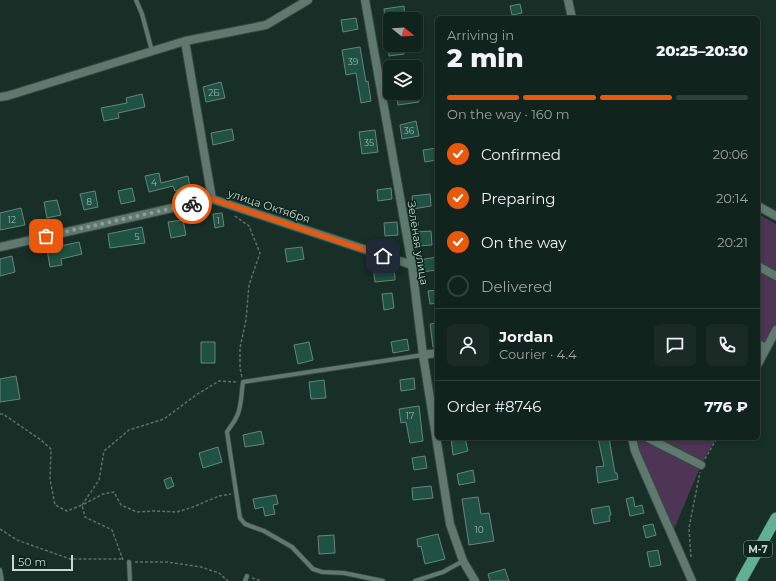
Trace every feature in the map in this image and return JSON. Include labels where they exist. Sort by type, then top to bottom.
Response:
[{"type":"highway","name":"М-7","points":[[741,581],[776,518]]},
{"type":"street","points":[[0,97],[185,41],[266,24],[308,0]]},
{"type":"street","name":"Зелёная улица","points":[[365,0],[412,265],[423,355],[435,430]]},
{"type":"street","points":[[568,0],[572,16]]},
{"type":"street","points":[[185,41],[212,199]]},
{"type":"street","name":"улица Октября","points":[[0,247],[212,199],[412,265]]},
{"type":"street","points":[[760,207],[776,216]]},
{"type":"street","points":[[760,267],[776,276]]},
{"type":"street","points":[[760,360],[776,330]]},
{"type":"street","points":[[760,345],[766,348]]},
{"type":"street","points":[[423,355],[435,353]]},
{"type":"street","name":"Зелёная улица","points":[[437,440],[450,524],[463,561],[475,581]]},
{"type":"street","points":[[632,440],[635,451],[692,581]]},
{"type":"street","points":[[652,440],[701,465]]},
{"type":"lane","points":[[136,0],[142,14],[152,51]]},
{"type":"lane","points":[[383,581],[344,573],[322,572],[313,569],[292,547],[264,531],[245,524],[240,518],[227,432],[240,410],[243,382],[423,355]]},
{"type":"lane","points":[[415,581],[443,572],[463,561]]},
{"type":"lane","points":[[129,562],[130,581]]},
{"type":"lane","points":[[0,570],[2,581]]},
{"type":"lane","points":[[245,581],[247,576]]},
{"type":"path","points":[[123,559],[112,530],[85,517],[82,504],[99,480],[104,451],[129,430],[164,419],[196,395],[219,382],[243,382],[240,368],[240,348],[246,320],[249,285],[260,253],[249,226],[231,213]]},
{"type":"path","points":[[0,414],[3,414],[41,440],[51,449],[50,479],[55,505],[67,511],[103,494],[114,492],[120,505],[137,512],[177,512],[194,507],[219,496],[236,493]]},
{"type":"path","points":[[691,558],[689,528],[701,465],[716,440]]},
{"type":"path","points":[[0,529],[18,540],[70,559],[123,559],[129,562],[168,562],[201,567],[219,573],[228,581]]},
{"type":"path","points":[[247,576],[262,581]]},
{"type":"shaded area","points":[[760,215],[776,224],[776,325],[760,355]]},
{"type":"shaded area","points":[[633,440],[715,440],[701,465],[672,534]]},
{"type":"building","points":[[520,4],[522,13],[512,15],[510,6]]},
{"type":"building","points":[[404,6],[404,12],[384,12],[384,9]]},
{"type":"building","points":[[356,18],[358,29],[343,32],[341,20]]},
{"type":"building","points":[[360,47],[371,101],[361,103],[356,73],[346,75],[342,50]]},
{"type":"building","points":[[389,52],[404,52],[404,54],[389,56]]},
{"type":"building","points":[[221,82],[225,98],[206,102],[203,87]]},
{"type":"building","points":[[142,94],[145,107],[118,113],[119,118],[104,121],[101,108],[127,103],[126,98]]},
{"type":"building","points":[[397,100],[419,100],[419,102],[398,105]]},
{"type":"building","points":[[416,121],[419,136],[402,139],[400,125]]},
{"type":"building","points":[[232,129],[234,140],[213,145],[211,133]]},
{"type":"building","points":[[375,130],[378,152],[362,154],[359,132]]},
{"type":"building","points":[[435,148],[435,160],[425,162],[423,150]]},
{"type":"building","points":[[159,173],[161,183],[188,176],[190,187],[175,191],[173,186],[149,192],[145,176]]},
{"type":"building","points":[[132,188],[135,201],[121,204],[118,191]]},
{"type":"building","points":[[391,188],[392,199],[378,201],[377,190]]},
{"type":"building","points":[[95,191],[98,207],[84,210],[80,194]]},
{"type":"building","points":[[430,194],[431,206],[413,209],[412,196]]},
{"type":"building","points":[[57,200],[61,215],[47,218],[44,202]]},
{"type":"building","points":[[21,208],[25,225],[0,230],[0,213]]},
{"type":"building","points":[[222,213],[224,226],[215,228],[213,214]]},
{"type":"building","points":[[183,220],[186,235],[171,238],[168,222]]},
{"type":"building","points":[[397,222],[398,235],[385,236],[384,223]]},
{"type":"building","points":[[142,227],[145,243],[110,248],[108,234]]},
{"type":"building","points":[[431,231],[432,245],[417,246],[416,232]]},
{"type":"building","points":[[79,242],[82,254],[61,259],[62,265],[50,267],[47,249]]},
{"type":"building","points":[[302,247],[304,259],[287,262],[285,249]]},
{"type":"building","points":[[12,256],[15,272],[0,276],[0,259]]},
{"type":"building","points":[[435,257],[435,270],[421,272],[419,260]]},
{"type":"building","points":[[394,265],[395,280],[375,282],[373,268]]},
{"type":"building","points":[[435,290],[435,303],[430,304],[428,291]]},
{"type":"building","points":[[392,293],[394,308],[384,310],[382,294]]},
{"type":"building","points":[[435,323],[435,346],[433,347],[430,324]]},
{"type":"building","points":[[407,339],[409,350],[393,353],[391,342]]},
{"type":"building","points":[[201,342],[215,342],[215,363],[201,363]]},
{"type":"building","points":[[309,342],[313,360],[298,364],[294,345]]},
{"type":"building","points":[[16,376],[20,399],[0,402],[0,379]]},
{"type":"building","points":[[414,378],[415,389],[401,391],[400,380]]},
{"type":"building","points":[[324,380],[326,398],[311,399],[309,382]]},
{"type":"building","points":[[419,406],[423,441],[410,443],[406,422],[401,423],[399,409]]},
{"type":"building","points":[[261,431],[264,444],[245,447],[243,435]]},
{"type":"building","points":[[451,440],[465,440],[468,451],[453,455]]},
{"type":"building","points":[[598,440],[609,440],[615,473],[617,473],[618,479],[598,483],[596,467],[604,466]]},
{"type":"building","points":[[218,447],[222,462],[203,468],[199,453]]},
{"type":"building","points":[[425,456],[427,468],[414,470],[412,458]]},
{"type":"building","points":[[473,470],[475,482],[459,485],[457,474]]},
{"type":"building","points":[[171,477],[174,486],[167,489],[164,480]]},
{"type":"building","points":[[431,486],[433,498],[413,500],[412,488]]},
{"type":"building","points":[[276,495],[278,504],[273,505],[275,514],[265,516],[263,507],[255,509],[253,499]]},
{"type":"building","points":[[478,497],[481,514],[489,513],[494,541],[469,545],[462,499]]},
{"type":"building","points":[[633,497],[635,507],[642,505],[644,513],[630,516],[626,499]]},
{"type":"building","points":[[609,506],[611,515],[609,516],[610,521],[594,524],[591,509]]},
{"type":"building","points":[[653,524],[656,535],[646,538],[643,526]]},
{"type":"building","points":[[438,534],[445,559],[425,564],[421,546],[418,547],[417,539]]},
{"type":"building","points":[[334,535],[335,553],[319,554],[318,536]]},
{"type":"building","points":[[658,550],[661,565],[650,567],[647,552]]},
{"type":"building","points":[[505,569],[509,581],[490,581],[488,574]]},
{"type":"way so far","points":[[46,236],[192,204]]},
{"type":"route","points":[[192,204],[212,199],[383,256]]}]
